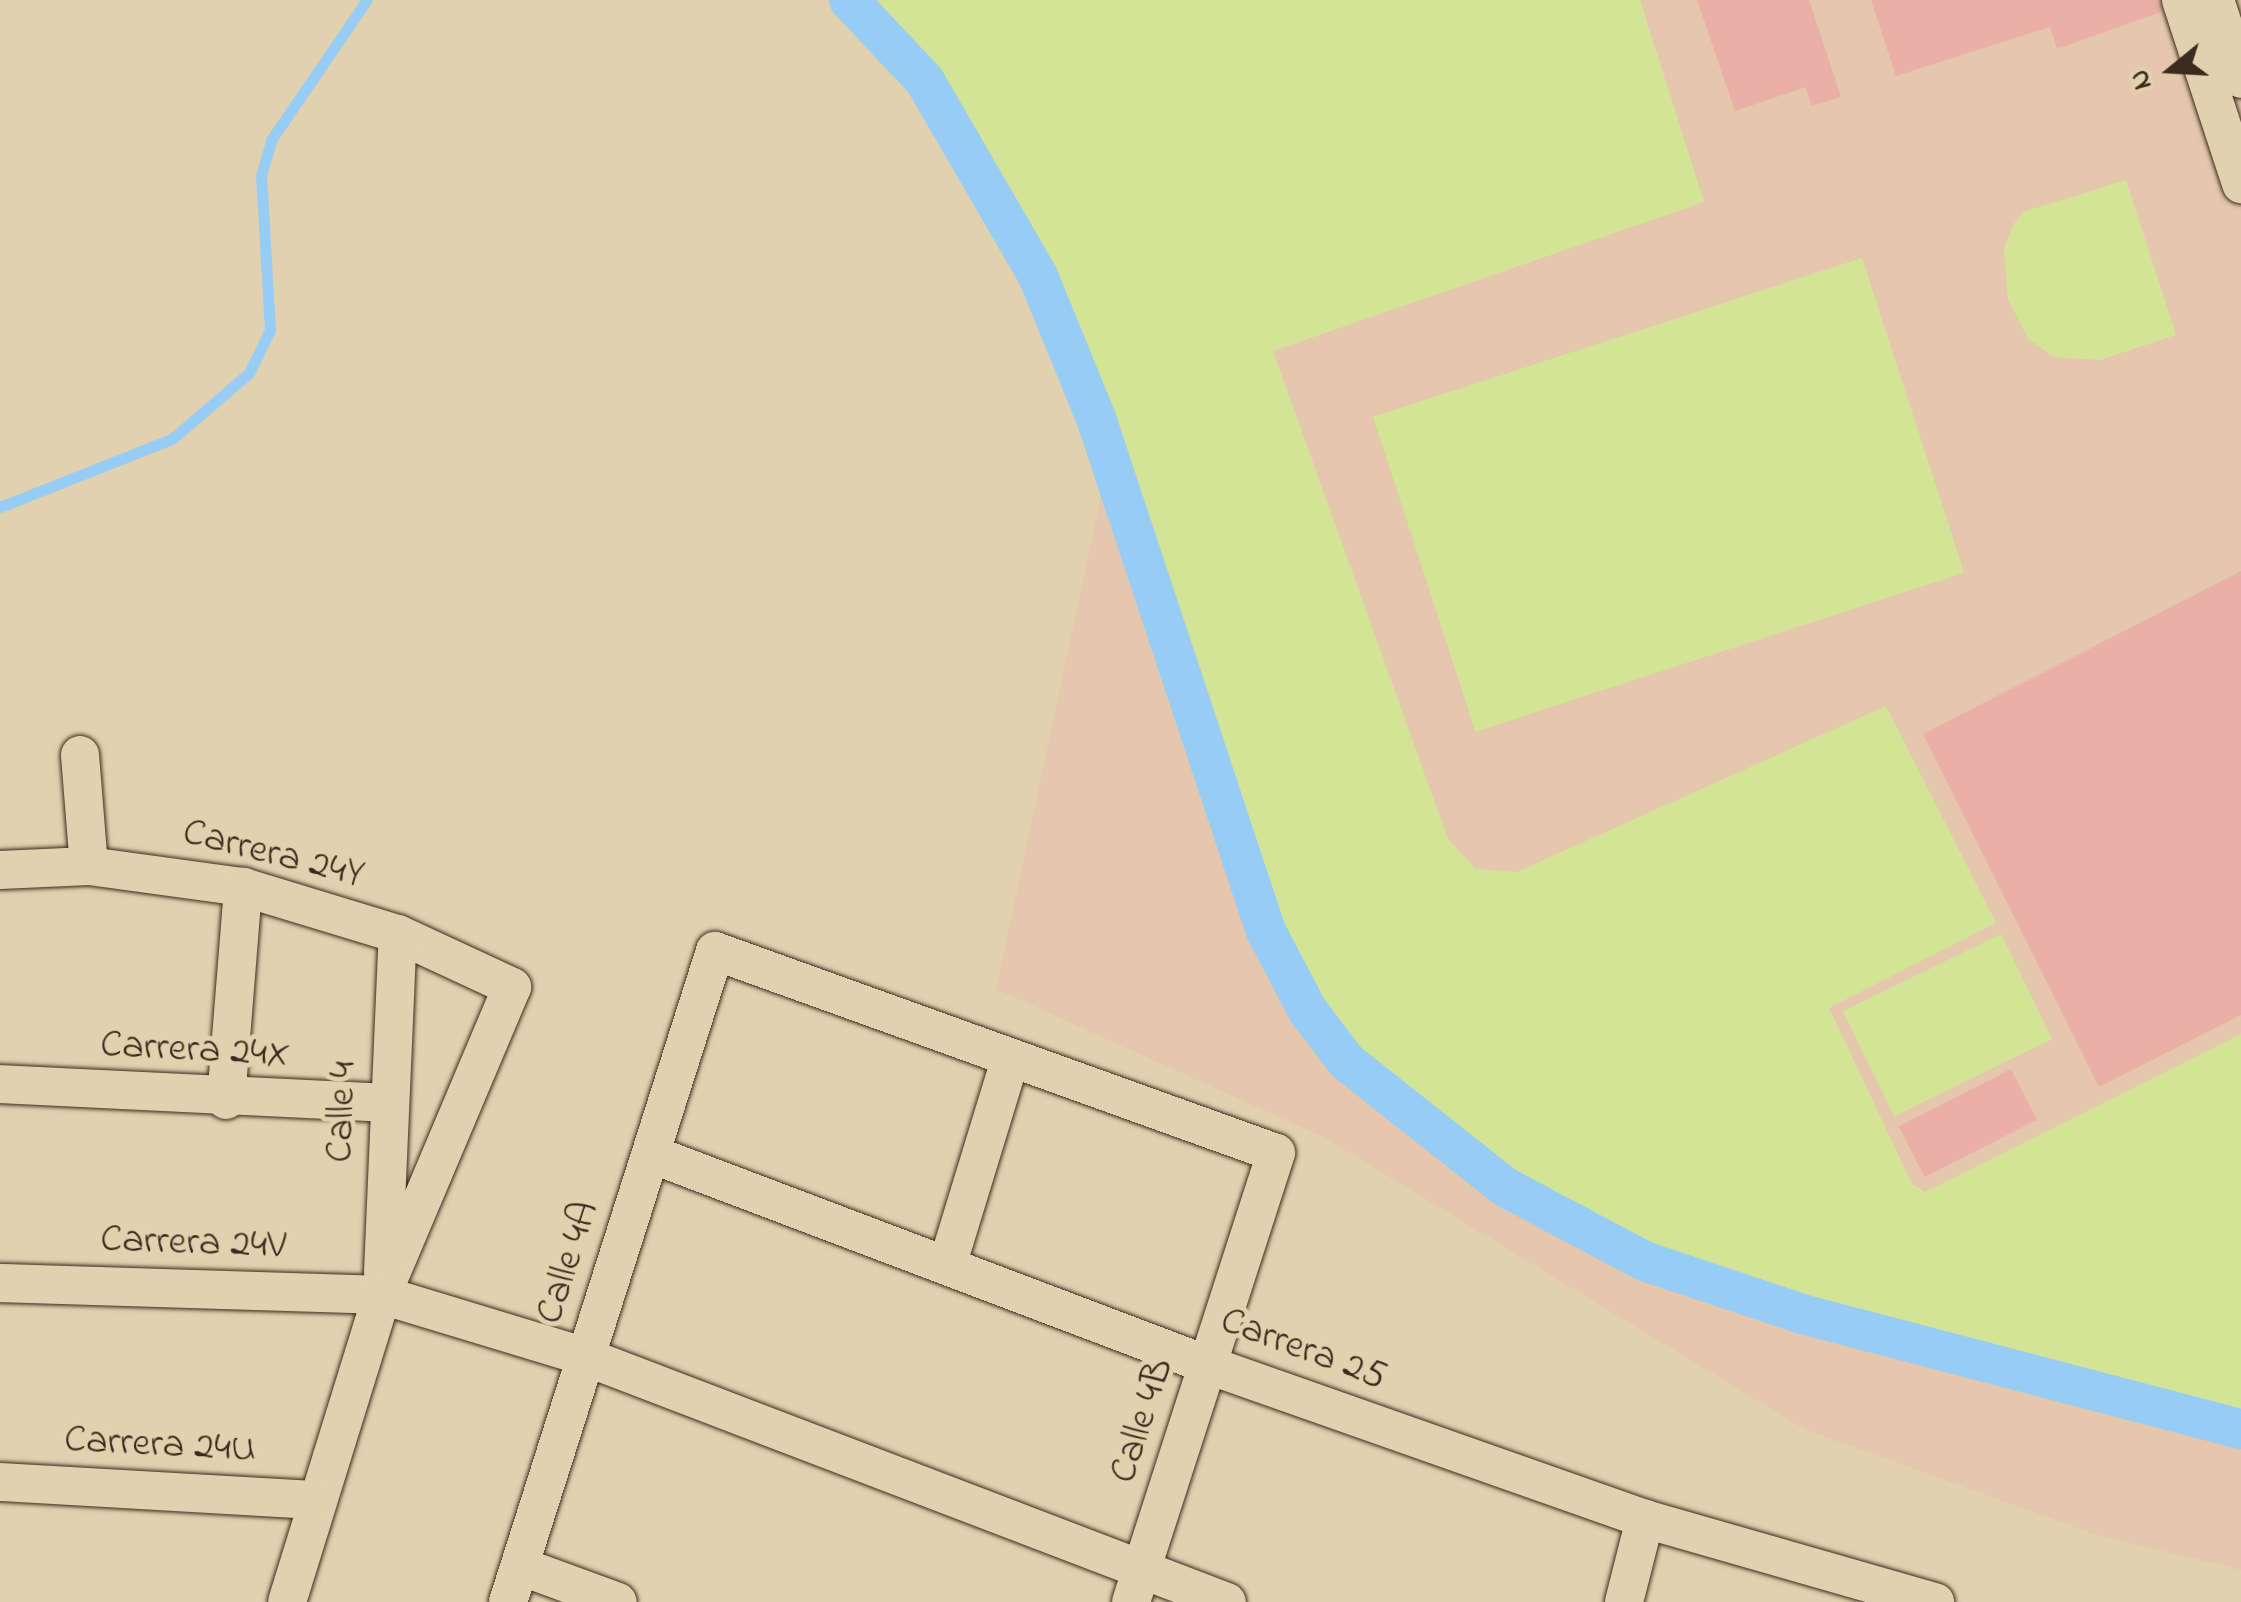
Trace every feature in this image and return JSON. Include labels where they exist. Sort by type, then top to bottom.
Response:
[{"type":"street","points":[[2181,0],[2241,184]]},
{"type":"street","points":[[2215,0],[2241,79]]},
{"type":"street","points":[[80,755],[89,866]]},
{"type":"street","name":"Carrera 24Y","points":[[0,870],[89,866],[243,887],[398,934],[512,986]]},
{"type":"street","points":[[226,1100],[243,887]]},
{"type":"street","name":"Calle 4","points":[[382,1295],[386,1103],[398,934]]},
{"type":"street","name":"Calle 4A","points":[[514,1584],[716,952],[1010,1060]]},
{"type":"street","name":"Calle 4","points":[[287,1602],[382,1295],[512,986]]},
{"type":"street","points":[[947,1266],[1010,1060]]},
{"type":"street","name":"Calle 4B","points":[[1010,1060],[1276,1153],[1136,1588]]},
{"type":"street","name":"Carrera 24X","points":[[0,1084],[226,1100],[386,1103]]},
{"type":"street","name":"Carrera 25","points":[[651,1154],[1208,1365],[1645,1519],[1935,1602]]},
{"type":"street","name":"Carrera 24V","points":[[0,1283],[382,1295]]},
{"type":"street","points":[[382,1295],[586,1357],[1136,1588],[1227,1602]]},
{"type":"street","name":"Carrera 24U","points":[[0,1482],[316,1500]]},
{"type":"street","points":[[1624,1602],[1645,1519]]},
{"type":"street","points":[[514,1584],[618,1602]]},
{"type":"shaded area","points":[[1207,0],[2241,0],[2241,1570],[2094,1534],[1804,1429],[1325,1138],[996,989]]},
{"type":"green space","points":[[849,0],[1640,0],[1704,202],[1273,351],[1448,839],[1476,869],[1517,872],[1886,706],[1996,923],[1829,1008],[1912,1184],[1925,1192],[2241,1034],[2241,1429],[1802,1314],[1644,1261],[1505,1187],[1347,1062],[1308,1011],[1266,931],[1096,418],[1038,277],[925,81]]},
{"type":"green space","points":[[2126,180],[2176,335],[2100,360],[2054,357],[2028,338],[2008,300],[2004,249],[2013,225],[2023,212]]},
{"type":"green space","points":[[1862,258],[1964,573],[1475,732],[1373,417]]},
{"type":"green space","points":[[2001,934],[2052,1039],[1894,1116],[1843,1011]]},
{"type":"building","points":[[1697,0],[1809,0],[1841,97],[1811,106],[1806,87],[1735,111]]},
{"type":"building","points":[[1871,0],[2159,0],[2161,12],[2057,49],[2050,27],[1896,76]]},
{"type":"building","points":[[2241,571],[2241,1015],[2099,1087],[1923,734]]},
{"type":"building","points":[[2011,1069],[2037,1120],[1925,1177],[1899,1126]]},
{"type":"waterway","points":[[0,507],[172,439],[249,373],[270,330],[261,176],[271,140],[367,0]]},
{"type":"waterway","points":[[849,0],[925,81],[1038,276],[1096,418],[1266,931],[1308,1011],[1347,1062],[1505,1187],[1644,1261],[1802,1314],[2241,1429]]}]
